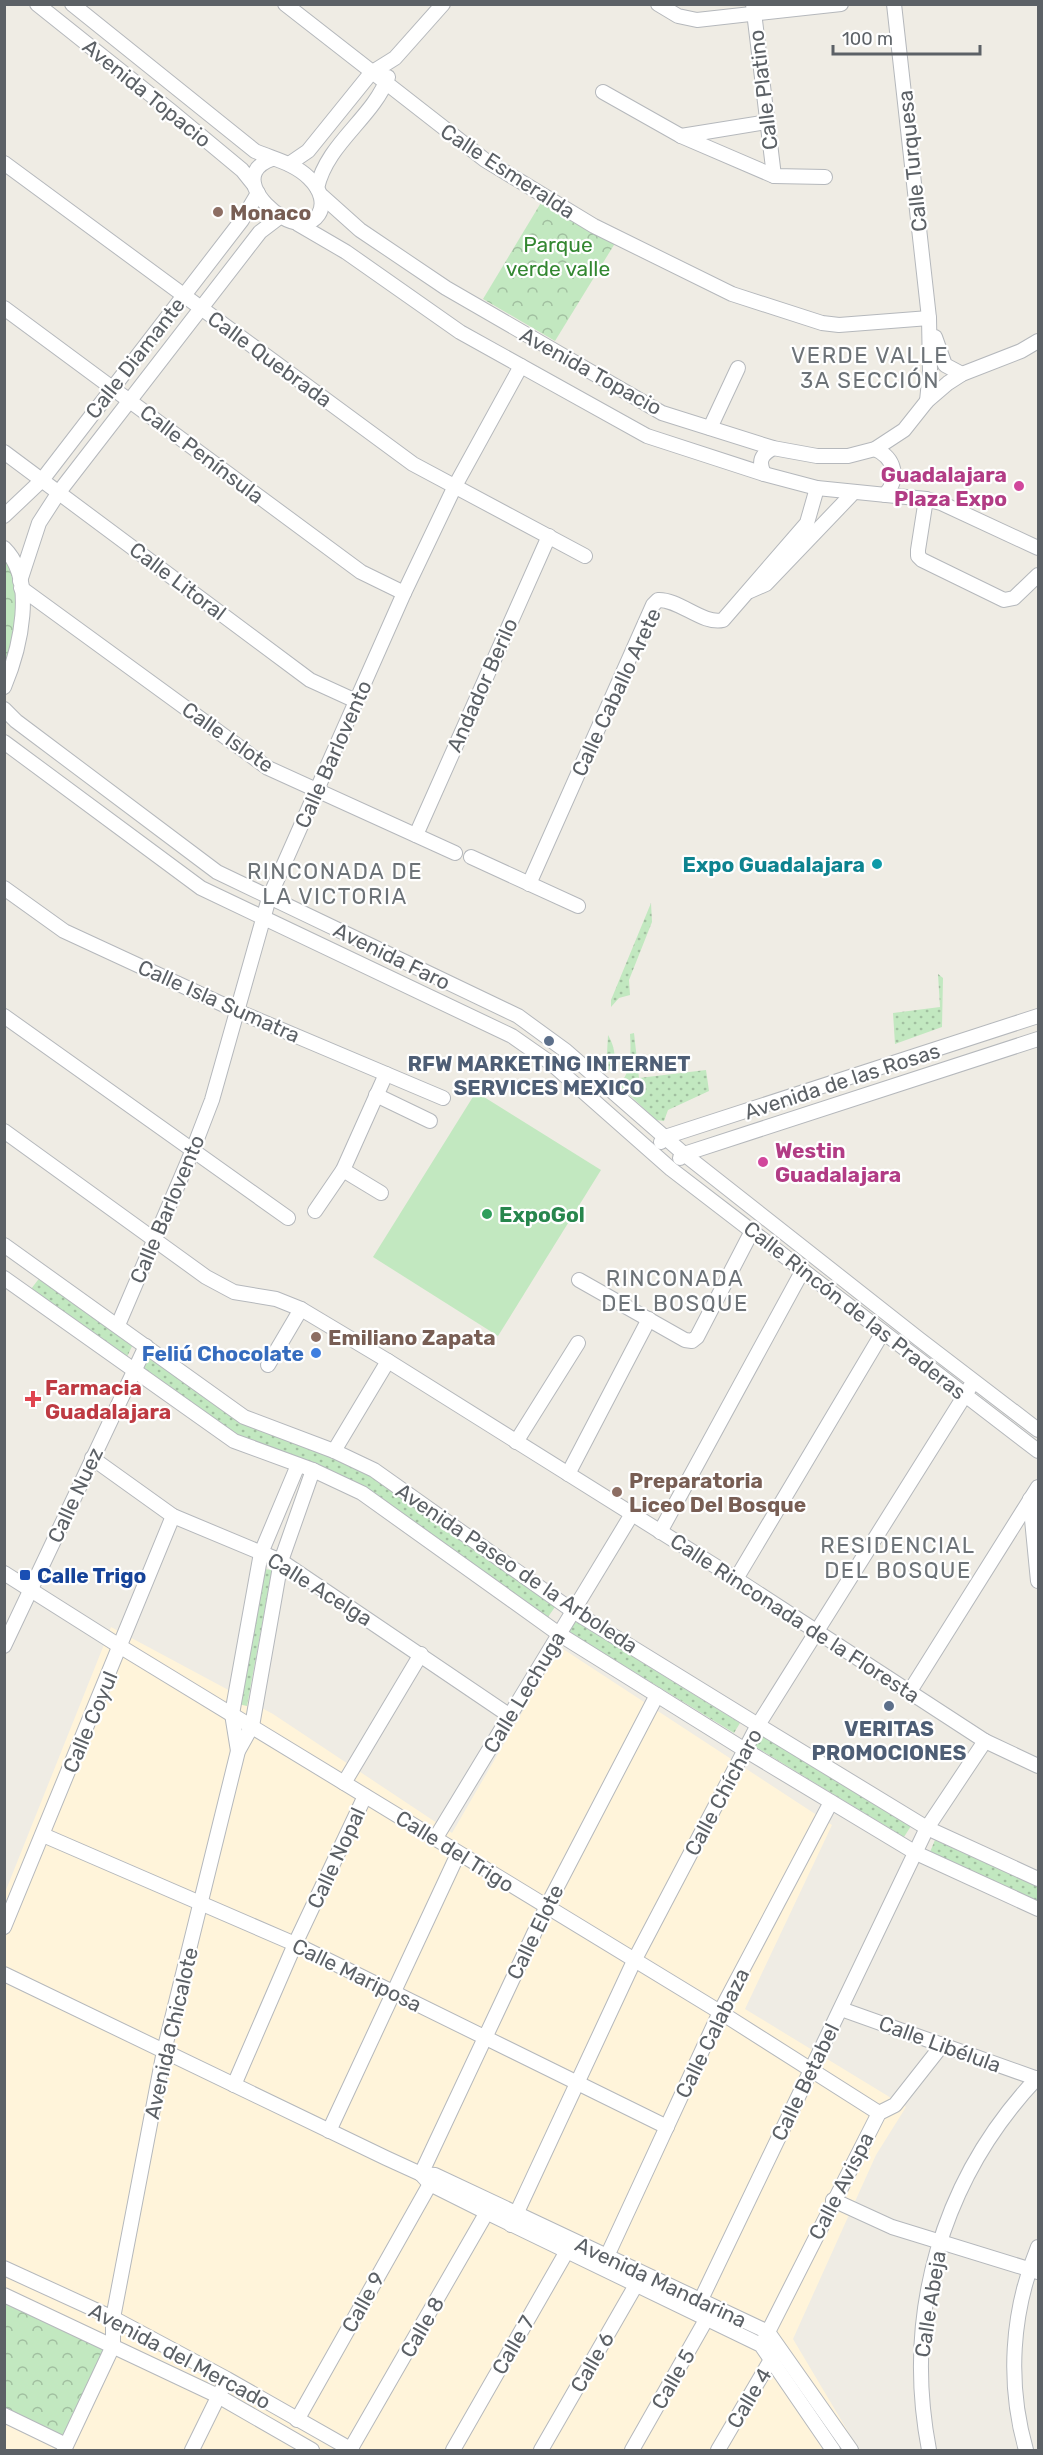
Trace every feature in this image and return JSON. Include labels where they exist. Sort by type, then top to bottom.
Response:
[{"type":"street","name":"Avenida Topacio","points":[[37,4],[242,170],[256,189]]},
{"type":"street","name":"Avenida Topacio","points":[[72,4],[255,152],[272,159]]},
{"type":"street","name":"Calle Esmeralda","points":[[285,4],[485,160],[594,226],[732,294],[812,320],[839,325],[929,318]]},
{"type":"street","points":[[289,164],[308,151],[371,73],[395,58],[443,4]]},
{"type":"street","points":[[658,4],[671,13],[690,19],[753,10],[841,4]]},
{"type":"street","name":"Calle Turquesa","points":[[894,4],[929,318],[930,371],[927,401]]},
{"type":"street","name":"Calle Platino","points":[[753,10],[774,176]]},
{"type":"street","points":[[320,192],[309,177],[289,164],[272,159],[258,166],[254,175],[256,189],[270,209],[298,224],[316,218],[322,207],[320,192],[325,164],[385,84],[395,58]]},
{"type":"street","points":[[603,92],[681,136],[774,176],[825,177]]},
{"type":"street","points":[[681,136],[767,122]]},
{"type":"street","name":"Calle Quebrada","points":[[4,163],[413,464],[585,555]]},
{"type":"street","name":"Calle Diamante","points":[[4,516],[42,480],[184,296],[242,220],[256,189]]},
{"type":"street","name":"Avenida Topacio","points":[[320,192],[360,230],[474,306],[662,413],[773,448],[817,456],[848,456],[875,449],[904,430],[938,390],[962,374],[1014,354],[1038,341]]},
{"type":"street","name":"Calle Diamante","points":[[21,584],[39,523],[59,492],[260,232],[281,216]]},
{"type":"street","name":"Avenida Topacio","points":[[298,224],[346,252],[432,314],[647,436],[764,474],[817,488],[926,499],[957,509],[1038,548]]},
{"type":"street","name":"Calle Península","points":[[4,309],[361,572],[404,593]]},
{"type":"street","name":"Calle Turquesa","points":[[929,318],[939,353],[945,365],[962,374]]},
{"type":"street","name":"Calle Barlovento","points":[[118,1325],[212,1100],[269,898],[404,593],[455,486],[521,366]]},
{"type":"street","points":[[710,428],[738,368]]},
{"type":"street","points":[[764,474],[760,466],[761,459],[773,448]]},
{"type":"street","points":[[875,449],[887,456],[894,469],[893,483],[885,495]]},
{"type":"street","name":"Calle Litoral","points":[[4,452],[310,680],[356,701]]},
{"type":"street","name":"Calle Caballo Arete","points":[[529,884],[653,605],[658,600],[667,601],[719,621],[726,617],[750,591],[757,578],[807,523],[817,488]]},
{"type":"street","name":"Calle Caballo Arete","points":[[750,591],[766,584],[854,492]]},
{"type":"street","points":[[926,499],[918,550],[918,556],[922,561],[1004,600],[1014,598],[1038,574]]},
{"type":"street","name":"Andador Berilo","points":[[416,835],[549,536]]},
{"type":"street","points":[[4,548],[14,560],[21,584],[21,625],[12,666],[4,687]]},
{"type":"street","name":"Calle Islote","points":[[21,584],[268,768],[455,853]]},
{"type":"street","name":"Avenida Faro","points":[[4,709],[16,721],[207,866],[269,898],[518,1016],[566,1051],[684,1154]]},
{"type":"street","name":"Avenida Faro","points":[[4,741],[201,888],[512,1036],[552,1064],[671,1169]]},
{"type":"street","points":[[471,857],[578,906]]},
{"type":"street","name":"Calle Isla Sumatra","points":[[4,888],[64,931],[237,1011],[443,1098]]},
{"type":"street","points":[[4,1016],[192,1152],[288,1218]]},
{"type":"street","name":"Avenida de las Rosas","points":[[664,1137],[775,1103],[1038,1016]]},
{"type":"street","name":"Avenida de las Rosas","points":[[684,1154],[1038,1039]]},
{"type":"street","points":[[315,1211],[343,1170],[386,1074]]},
{"type":"street","points":[[376,1095],[430,1121]]},
{"type":"street","points":[[740,1136],[764,1119],[775,1103]]},
{"type":"street","name":"Calle Rinconada de la Floresta","points":[[4,1131],[206,1277],[234,1292],[276,1299],[301,1309],[736,1579],[985,1741],[1038,1766]]},
{"type":"street","points":[[652,1153],[664,1137]]},
{"type":"street","points":[[671,1169],[684,1154]]},
{"type":"street","name":"Calle Rincón de las Praderas","points":[[684,1154],[1038,1430]]},
{"type":"street","name":"Calle Rincón de las Praderas","points":[[671,1169],[1038,1451]]},
{"type":"street","points":[[343,1170],[381,1192]]},
{"type":"street","points":[[579,1280],[685,1340],[692,1341],[697,1337],[752,1230]]},
{"type":"street","name":"Avenida Paseo de la Arboleda","points":[[4,1245],[243,1417],[334,1451],[374,1470],[573,1611],[758,1725],[927,1828],[1038,1879]]},
{"type":"street","points":[[660,1532],[803,1270]]},
{"type":"street","name":"Avenida Paseo de la Arboleda","points":[[4,1278],[234,1441],[313,1470],[362,1492],[559,1634],[745,1750],[916,1853],[1038,1910]]},
{"type":"street","points":[[268,1365],[301,1309]]},
{"type":"street","points":[[568,1474],[649,1319]]},
{"type":"street","points":[[736,1579],[883,1332]]},
{"type":"street","points":[[516,1442],[578,1343]]},
{"type":"street","name":"Calle Nuez","points":[[4,1646],[147,1346]]},
{"type":"street","points":[[334,1451],[388,1361]]},
{"type":"street","name":"Calle Chícharo","points":[[514,2219],[634,1961],[758,1725],[975,1381]]},
{"type":"street","name":"Calle Acelga","points":[[92,1458],[173,1516],[281,1562],[510,1716]]},
{"type":"street","name":"Avenida Chicalote","points":[[238,1751],[232,1714],[261,1553],[298,1465]]},
{"type":"street","name":"Avenida Chicalote","points":[[112,2346],[113,2318],[164,2050],[238,1751],[252,1726],[281,1562],[313,1470]]},
{"type":"street","points":[[910,1691],[1038,1487]]},
{"type":"street","points":[[1030,1499],[1038,1581]]},
{"type":"street","name":"Calle Lechuga","points":[[435,1839],[632,1514]]},
{"type":"street","name":"Calle Coyul","points":[[4,1927],[173,1516]]},
{"type":"street","name":"Calle del Trigo","points":[[4,1573],[546,1908],[720,2012],[879,2113]]},
{"type":"street","name":"Calle Nopal","points":[[344,1783],[421,1654]]},
{"type":"street","name":"Calle Elote","points":[[425,2179],[485,2037],[546,1908],[657,1695]]},
{"type":"street","name":"Calle Betabel","points":[[704,2309],[812,2069],[927,1828],[985,1741]]},
{"type":"street","name":"Calle Nopal","points":[[234,2085],[295,1944],[365,1796]]},
{"type":"street","name":"Calle Calabaza","points":[[605,2262],[720,2012],[831,1802]]},
{"type":"street","name":"Calle Mariposa","points":[[43,1834],[295,1944],[667,2127]]},
{"type":"street","points":[[329,2131],[458,1854]]},
{"type":"street","name":"Avenida Mandarina","points":[[4,1974],[425,2179],[435,2175],[490,2208],[779,2346],[851,2451]]},
{"type":"street","name":"Calle Libélula","points":[[841,2009],[1038,2079]]},
{"type":"street","name":"Calle Avispa","points":[[765,2339],[833,2200],[879,2113],[895,2104],[943,2044]]},
{"type":"street","name":"Calle Abeja","points":[[929,2451],[921,2399],[919,2362],[925,2304],[939,2242],[959,2194],[983,2148],[1012,2108],[1038,2079]]},
{"type":"street","name":"Calle 9","points":[[297,2420],[425,2179]]},
{"type":"street","points":[[833,2200],[891,2227],[1034,2271]]},
{"type":"street","name":"Calle 8","points":[[351,2450],[490,2208]]},
{"type":"street","name":"Calle 7","points":[[453,2451],[570,2246]]},
{"type":"street","points":[[1026,2451],[1017,2412],[1014,2365],[1017,2321],[1034,2271],[1038,2247]]},
{"type":"street","name":"Avenida del Mercado","points":[[4,2268],[113,2318],[227,2379],[351,2450]]},
{"type":"street","name":"Calle 6","points":[[541,2451],[640,2278]]},
{"type":"street","name":"Avenida del Mercado","points":[[4,2295],[218,2396],[312,2451]]},
{"type":"street","name":"Calle 5","points":[[632,2451],[704,2309]]},
{"type":"street","name":"Avenida Mandarina","points":[[765,2339],[772,2359],[830,2449]]},
{"type":"street","points":[[4,2415],[65,2448],[112,2346]]},
{"type":"street","name":"Calle 4","points":[[718,2451],[779,2346]]},
{"type":"street","points":[[192,2451],[227,2379]]},
{"type":"street","points":[[830,2449],[840,2435]]},
{"type":"shaded area","points":[[111,1627],[273,1714],[452,1833],[560,1647],[832,1825],[745,2009],[906,2107],[876,2155],[793,2339],[859,2450],[5,2450],[4,1895]]},
{"type":"green space","name":"Parque verde valle","points":[[545,196],[617,240],[555,341],[483,299]]},
{"type":"green space","points":[[5,557],[14,576],[18,610],[5,664]]},
{"type":"green space","points":[[651,903],[652,922],[629,980],[630,995],[619,998],[611,1007],[611,1000]]},
{"type":"green space","points":[[938,974],[943,978],[942,1027],[895,1044],[893,1013],[940,1007]]},
{"type":"green space","points":[[634,1033],[639,1078],[706,1070],[709,1091],[668,1110],[664,1121],[656,1120],[619,1085],[626,1074],[630,1054],[630,1034]]},
{"type":"green space","points":[[608,1035],[614,1060],[613,1065],[606,1072]]},
{"type":"green space","name":"ExpoGol","points":[[476,1092],[601,1170],[498,1336],[373,1257]]},
{"type":"green space","points":[[41,1276],[134,1342],[127,1357],[31,1289]]},
{"type":"green space","points":[[149,1354],[241,1421],[368,1472],[555,1607],[548,1617],[353,1481],[235,1436],[142,1369]]},
{"type":"green space","points":[[264,1569],[272,1570],[247,1706],[238,1704]]},
{"type":"green space","points":[[575,1621],[740,1723],[734,1733],[569,1632]]},
{"type":"green space","points":[[761,1734],[911,1826],[904,1837],[754,1746]]},
{"type":"green space","points":[[935,1840],[1038,1887],[1038,1902],[930,1852]]},
{"type":"green space","points":[[4,2300],[109,2350],[67,2438],[5,2408]]},
{"type":"place","name":"Monaco","points":[[218,212]]},
{"type":"place","name":"Guadalajara Plaza Expo","points":[[1019,486]]},
{"type":"place","name":"Expo Guadalajara","points":[[877,864]]},
{"type":"place","name":"RFW MARKETING INTERNET SERVICES MEXICO","points":[[549,1041]]},
{"type":"place","name":"Westin Guadalajara","points":[[763,1162]]},
{"type":"place","name":"ExpoGol","points":[[487,1214]]},
{"type":"place","name":"Emiliano Zapata","points":[[316,1337]]},
{"type":"place","name":"Feliú Chocolate","points":[[316,1353]]},
{"type":"place","name":"Farmacia Guadalajara","points":[[33,1399]]},
{"type":"place","name":"Preparatoria Liceo Del Bosque","points":[[617,1492]]},
{"type":"place","name":"Calle Trigo","points":[[25,1575]]},
{"type":"place","name":"VERITAS PROMOCIONES","points":[[889,1706]]},
{"type":"district","name":"VERDE VALLE 3A SECCIÓN","points":[[870,368]]},
{"type":"district","name":"RINCONADA DE LA VICTORIA","points":[[335,884]]},
{"type":"district","name":"RINCONADA DEL BOSQUE","points":[[675,1290]]},
{"type":"district","name":"RESIDENCIAL DEL BOSQUE","points":[[898,1558]]}]
